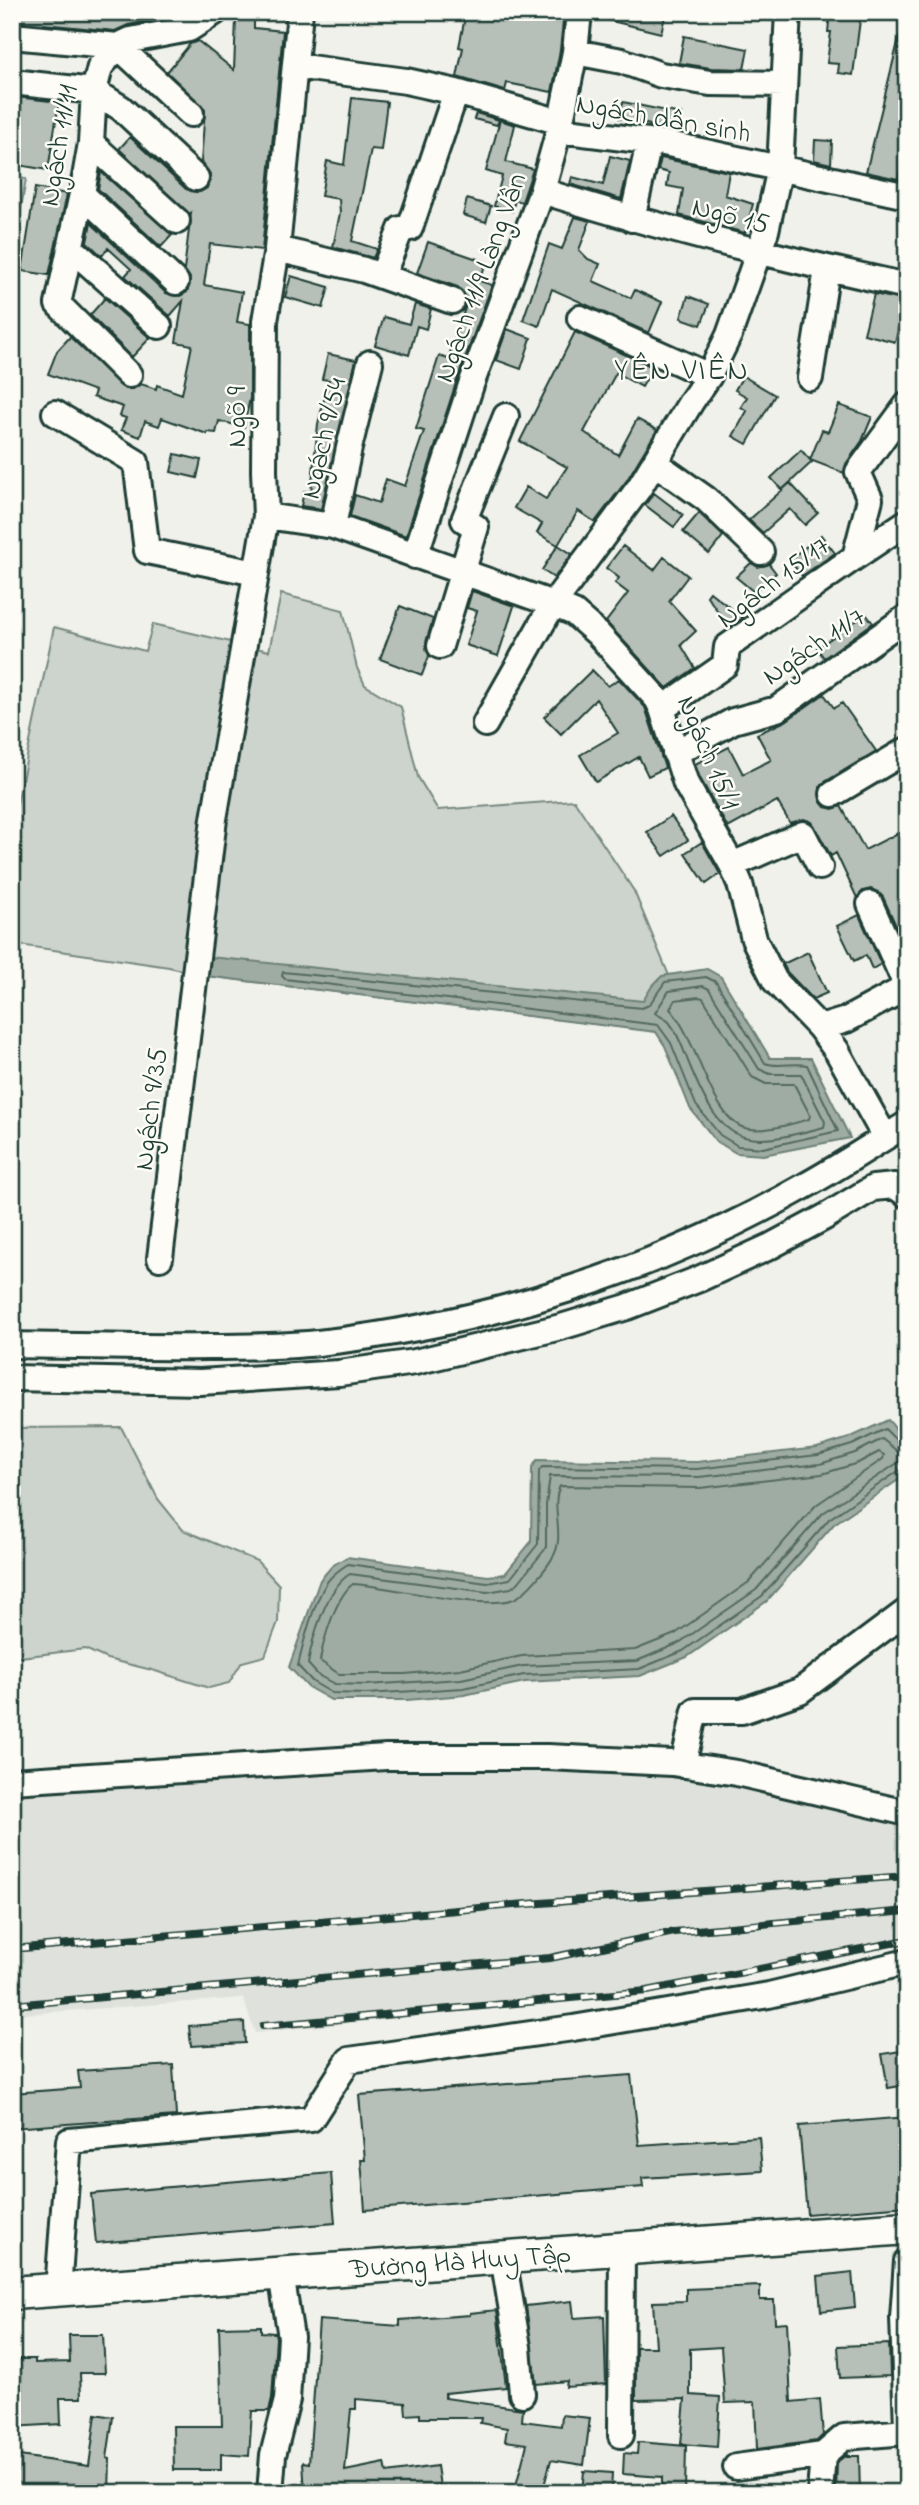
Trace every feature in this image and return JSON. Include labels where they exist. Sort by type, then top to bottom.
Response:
[{"type":"main road","name":"Đường Hà Huy Tập","points":[[12,2293],[907,2228]]},
{"type":"street","points":[[12,36],[118,46],[131,40],[189,29],[215,12]]},
{"type":"street","name":"Ngõ 9","points":[[214,819],[267,516],[264,471],[265,321],[276,250],[300,12]]},
{"type":"street","name":"Ngách 11/9 Làng Vân","points":[[415,556],[471,385],[542,191],[559,130],[575,52],[579,12]]},
{"type":"street","points":[[485,724],[553,604],[655,463],[691,401],[709,376],[729,335],[760,252],[780,167],[788,12]]},
{"type":"street","points":[[118,46],[191,114]]},
{"type":"street","name":"Ngách 11/11","points":[[118,46],[100,67],[94,91],[82,194],[58,304],[129,375]]},
{"type":"street","points":[[575,52],[622,61],[661,75],[710,83],[783,83]]},
{"type":"street","name":"Ngách dân sinh","points":[[295,66],[406,81],[456,92],[557,121],[559,130],[664,143],[907,196]]},
{"type":"street","points":[[12,82],[94,91],[121,108],[196,178]]},
{"type":"street","points":[[382,276],[401,229],[410,228],[456,92]]},
{"type":"street","points":[[90,142],[177,221]]},
{"type":"street","points":[[632,219],[649,143]]},
{"type":"street","name":"Ngõ 15","points":[[542,191],[632,219],[827,269],[907,286]]},
{"type":"street","points":[[82,194],[176,282]]},
{"type":"street","points":[[71,248],[159,326]]},
{"type":"street","points":[[276,250],[382,276],[452,301]]},
{"type":"street","points":[[810,378],[827,269]]},
{"type":"street","points":[[580,318],[709,376]]},
{"type":"street","name":"Ngách 9/54","points":[[333,526],[370,363]]},
{"type":"street","name":"Ngách 15/17","points":[[663,709],[725,665],[727,647],[855,557],[870,499],[858,472],[907,405]]},
{"type":"street","points":[[55,413],[136,462],[146,551],[256,573]]},
{"type":"street","points":[[440,646],[476,527],[464,520],[506,416]]},
{"type":"street","points":[[655,463],[706,499],[761,552]]},
{"type":"street","name":"Ngách 15/1","points":[[267,516],[333,526],[553,604],[574,613],[598,634],[657,698],[663,709],[686,784],[732,865],[740,884],[754,939],[775,981],[820,1028],[837,1051],[886,1137]]},
{"type":"street","name":"Ngách 11/7","points":[[855,557],[907,522]]},
{"type":"street","name":"Ngách 11/7","points":[[675,753],[733,721],[777,709],[907,617]]},
{"type":"street","points":[[833,794],[907,750]]},
{"type":"street","name":"Ngách 9/35","points":[[160,1258],[214,819]]},
{"type":"street","points":[[732,865],[803,834],[820,867]]},
{"type":"street","points":[[820,1028],[846,1020],[907,987],[870,904]]},
{"type":"street","points":[[12,1345],[256,1347],[317,1343],[394,1332],[468,1316],[611,1275],[678,1249],[803,1188],[907,1124]]},
{"type":"street","points":[[12,1378],[200,1382],[339,1374],[415,1362],[489,1346],[622,1308],[699,1279],[769,1247],[873,1188],[894,1186],[907,1195]]},
{"type":"street","points":[[611,1275],[622,1308]]},
{"type":"street","points":[[683,1765],[695,1711],[742,1711],[800,1691],[907,1611]]},
{"type":"street","points":[[12,1781],[386,1757],[548,1757],[683,1765],[737,1773],[907,1813]]},
{"type":"street","points":[[58,2290],[69,2141],[311,2119],[349,2060],[573,2028],[769,1995],[907,1962]]},
{"type":"street","points":[[621,2435],[622,2248]]},
{"type":"street","points":[[503,2257],[518,2347],[522,2394]]},
{"type":"street","points":[[736,2467],[823,2455],[844,2437],[907,2430],[903,2318],[907,2261]]},
{"type":"street","points":[[270,2493],[273,2455],[288,2400],[291,2337],[281,2274]]},
{"type":"street","points":[[820,2493],[823,2455]]},
{"type":"shaded area","points":[[12,177],[26,179],[12,260]]},
{"type":"shaded area","points":[[281,594],[343,610],[357,668],[365,685],[401,707],[418,777],[438,810],[574,800],[634,891],[694,1036],[206,976],[169,967],[12,944],[12,828],[54,627],[145,651],[153,624],[269,651]]},
{"type":"shaded area","points":[[121,1427],[158,1499],[183,1530],[257,1561],[279,1585],[278,1622],[265,1656],[242,1662],[229,1683],[209,1688],[107,1659],[85,1649],[12,1658],[12,1428]]},
{"type":"shaded area","points":[[386,1765],[677,1767],[907,1817],[907,1944],[674,1989],[255,2033],[243,1998],[12,2015],[12,1791]]},
{"type":"water","points":[[209,957],[643,1001],[662,976],[707,969],[721,977],[770,1058],[811,1058],[850,1138],[763,1155],[736,1153],[716,1141],[690,1108],[665,1046],[656,1032],[206,976]]},
{"type":"water","points":[[888,1420],[905,1444],[907,1474],[834,1524],[767,1601],[687,1657],[640,1676],[525,1682],[464,1695],[407,1700],[331,1700],[308,1687],[289,1667],[320,1580],[332,1566],[347,1557],[488,1576],[505,1574],[531,1542],[532,1468],[537,1460],[697,1462],[817,1448],[849,1438]]},
{"type":"building","points":[[12,12],[151,12],[149,21],[115,31],[12,21]]},
{"type":"building","points":[[466,12],[564,12],[552,92],[507,83],[505,91],[457,77],[463,48],[459,47]]},
{"type":"building","points":[[600,12],[666,12],[661,33],[599,18]]},
{"type":"building","points":[[830,12],[852,15],[852,19],[860,20],[853,75],[838,73],[839,64],[827,63],[831,32],[828,32]]},
{"type":"building","points":[[236,19],[254,19],[254,28],[283,31],[262,250],[210,244],[204,285],[242,292],[237,322],[250,324],[250,398],[244,427],[219,421],[216,433],[207,434],[162,418],[159,426],[145,421],[140,437],[121,430],[126,418],[120,416],[123,407],[93,397],[95,391],[48,374],[57,351],[70,337],[125,389],[133,389],[141,384],[156,389],[157,385],[182,394],[192,345],[176,342],[183,301],[170,316],[125,276],[131,269],[108,248],[102,256],[87,242],[91,223],[166,293],[180,296],[187,292],[190,278],[184,270],[191,213],[119,149],[130,137],[186,189],[200,192],[207,188],[210,174],[201,162],[205,109],[167,72],[190,44],[198,41],[234,70]]},
{"type":"building","points":[[901,30],[907,31],[907,144],[898,179],[866,172]]},
{"type":"building","points":[[684,36],[748,49],[744,69],[679,63]]},
{"type":"building","points":[[16,97],[59,102],[48,170],[12,164],[12,120]]},
{"type":"building","points":[[352,98],[387,102],[381,150],[371,149],[352,241],[377,249],[373,258],[333,247],[340,213],[339,199],[321,196],[327,161],[344,165]]},
{"type":"building","points":[[623,102],[681,114],[677,131],[619,118]]},
{"type":"building","points":[[476,113],[499,120],[497,125],[474,119]]},
{"type":"building","points":[[500,120],[515,125],[506,162],[533,169],[522,202],[515,200],[512,211],[494,206],[502,176],[486,171]]},
{"type":"building","points":[[815,140],[832,141],[831,164],[814,160]]},
{"type":"building","points":[[610,156],[630,161],[621,199],[570,184],[572,177],[603,185]]},
{"type":"building","points":[[661,158],[729,172],[725,195],[753,204],[745,233],[679,215],[683,189],[667,186],[669,173],[658,170]]},
{"type":"building","points":[[101,172],[172,235],[161,247],[98,189]]},
{"type":"building","points":[[35,188],[67,194],[49,275],[22,271]]},
{"type":"building","points":[[467,199],[491,206],[486,222],[463,215]]},
{"type":"building","points":[[575,217],[590,221],[579,250],[588,259],[600,264],[593,281],[631,298],[635,290],[662,302],[649,333],[552,289],[539,326],[523,320],[549,244],[562,249]]},
{"type":"building","points":[[428,242],[486,262],[480,281],[492,285],[457,380],[406,536],[350,516],[355,495],[379,503],[386,479],[405,486],[424,431],[416,429],[439,356],[448,359],[466,305],[466,298],[458,287],[417,273]]},
{"type":"building","points":[[291,276],[329,287],[323,308],[285,297]]},
{"type":"building","points":[[874,294],[906,301],[895,342],[864,334]]},
{"type":"building","points":[[688,296],[709,304],[701,325],[681,318]]},
{"type":"building","points":[[105,298],[150,338],[132,357],[90,315]]},
{"type":"building","points":[[415,304],[431,309],[426,329],[417,326],[409,355],[375,345],[384,317],[409,324]]},
{"type":"building","points":[[507,329],[531,338],[521,369],[496,360]]},
{"type":"building","points":[[575,332],[653,367],[642,387],[616,373],[584,432],[618,455],[637,419],[657,430],[627,480],[595,522],[578,511],[558,545],[537,533],[542,524],[514,508],[526,487],[546,499],[567,467],[520,441]]},
{"type":"building","points":[[328,354],[356,360],[321,509],[301,506],[304,491],[311,492],[318,424],[329,380],[322,379]]},
{"type":"building","points":[[743,376],[775,395],[747,444],[733,436],[747,411],[741,407],[747,397],[735,390]]},
{"type":"building","points":[[839,405],[872,417],[862,441],[846,464],[844,473],[810,460],[822,430],[828,432]]},
{"type":"building","points":[[801,450],[812,462],[782,490],[771,478]]},
{"type":"building","points":[[175,454],[201,460],[197,478],[171,472]]},
{"type":"building","points":[[790,483],[818,513],[805,525],[790,509],[763,533],[749,520]]},
{"type":"building","points":[[654,493],[683,515],[674,527],[645,505]]},
{"type":"building","points":[[699,513],[723,536],[709,554],[683,532]]},
{"type":"building","points":[[821,535],[835,553],[802,576],[789,560]]},
{"type":"building","points":[[558,545],[572,554],[554,578],[542,570]]},
{"type":"building","points":[[623,546],[654,570],[664,557],[688,576],[669,601],[696,631],[681,645],[695,668],[667,688],[606,622],[628,593],[615,583],[619,578],[606,568]]},
{"type":"building","points":[[751,563],[758,567],[769,564],[776,573],[754,592],[736,577]]},
{"type":"building","points":[[472,591],[514,606],[498,656],[466,645],[477,611],[467,608]]},
{"type":"building","points":[[710,592],[743,618],[729,627],[707,596]]},
{"type":"building","points":[[400,606],[433,619],[426,642],[429,656],[422,675],[380,659]]},
{"type":"building","points":[[866,614],[873,623],[824,658],[817,648]]},
{"type":"building","points":[[592,670],[608,686],[619,679],[645,707],[665,768],[648,776],[639,757],[596,782],[580,755],[618,733],[596,699],[561,734],[544,717]]},
{"type":"building","points":[[824,694],[834,708],[842,703],[876,751],[825,782],[820,787],[820,801],[825,807],[833,809],[841,806],[865,850],[898,833],[907,849],[907,950],[883,897],[871,889],[863,891],[857,898],[836,853],[831,856],[812,822],[804,819],[790,823],[777,801],[728,828],[695,764],[729,747],[743,774],[771,760],[757,734],[786,721]]},
{"type":"building","points":[[671,816],[688,840],[664,856],[647,832]]},
{"type":"building","points":[[702,842],[720,874],[706,884],[685,853]]},
{"type":"building","points":[[859,915],[881,964],[872,969],[866,955],[854,961],[837,926]]},
{"type":"building","points":[[808,952],[827,993],[813,999],[787,972],[783,964]]},
{"type":"building","points":[[244,2022],[245,2043],[191,2046],[189,2026]]},
{"type":"building","points":[[907,2050],[907,2085],[888,2088],[882,2054]]},
{"type":"building","points":[[173,2065],[176,2116],[12,2128],[12,2093],[80,2088],[78,2071]]},
{"type":"building","points":[[631,2075],[639,2145],[759,2137],[762,2171],[642,2178],[643,2187],[365,2210],[361,2160],[365,2160],[359,2095]]},
{"type":"building","points":[[907,2117],[907,2206],[807,2214],[799,2126]]},
{"type":"building","points":[[331,2173],[335,2223],[96,2243],[91,2194]]},
{"type":"building","points":[[852,2272],[855,2307],[821,2311],[818,2276]]},
{"type":"building","points":[[760,2286],[760,2300],[774,2300],[775,2323],[787,2322],[791,2402],[820,2399],[823,2435],[817,2441],[757,2449],[755,2402],[725,2403],[721,2347],[690,2349],[690,2395],[720,2397],[717,2447],[681,2444],[685,2399],[636,2400],[636,2347],[656,2347],[653,2302],[686,2301],[686,2289]]},
{"type":"building","points":[[572,2301],[574,2318],[604,2316],[606,2384],[566,2387],[567,2381],[536,2384],[526,2306]]},
{"type":"building","points":[[497,2310],[506,2387],[445,2393],[445,2398],[523,2409],[522,2421],[561,2426],[562,2415],[590,2418],[584,2465],[551,2460],[542,2493],[514,2493],[527,2444],[505,2441],[507,2428],[480,2423],[481,2418],[420,2418],[420,2414],[406,2415],[405,2403],[356,2399],[356,2409],[351,2409],[345,2471],[385,2463],[387,2473],[437,2466],[441,2493],[305,2493],[303,2462],[309,2463],[319,2320],[400,2326],[400,2320],[470,2315]]},
{"type":"building","points":[[261,2326],[261,2332],[275,2333],[276,2338],[272,2398],[269,2411],[252,2411],[249,2456],[221,2454],[221,2470],[174,2470],[173,2426],[222,2426],[219,2327]]},
{"type":"building","points":[[69,2335],[103,2335],[105,2373],[80,2373],[81,2398],[60,2398],[61,2424],[12,2427],[12,2359],[35,2359],[35,2363],[70,2362]]},
{"type":"building","points":[[889,2344],[890,2376],[840,2378],[838,2346]]},
{"type":"building","points":[[96,2414],[113,2417],[107,2458],[110,2459],[109,2493],[12,2493],[12,2455],[89,2466]]},
{"type":"building","points":[[638,2442],[686,2446],[685,2492],[662,2492],[662,2477],[623,2474],[624,2453],[637,2454]]},
{"type":"building","points":[[845,2456],[859,2456],[860,2493],[836,2493],[837,2462]]},
{"type":"building","points":[[584,2471],[612,2473],[611,2493],[582,2493]]},
{"type":"railway","points":[[12,1949],[514,1905],[907,1876]]},
{"type":"railway","points":[[12,2005],[550,1958],[674,1932],[907,1911]]},
{"type":"railway","points":[[263,2026],[647,1991],[907,1940]]},
{"type":"district","name":"YÊN VIÊN","points":[[682,369]]}]
